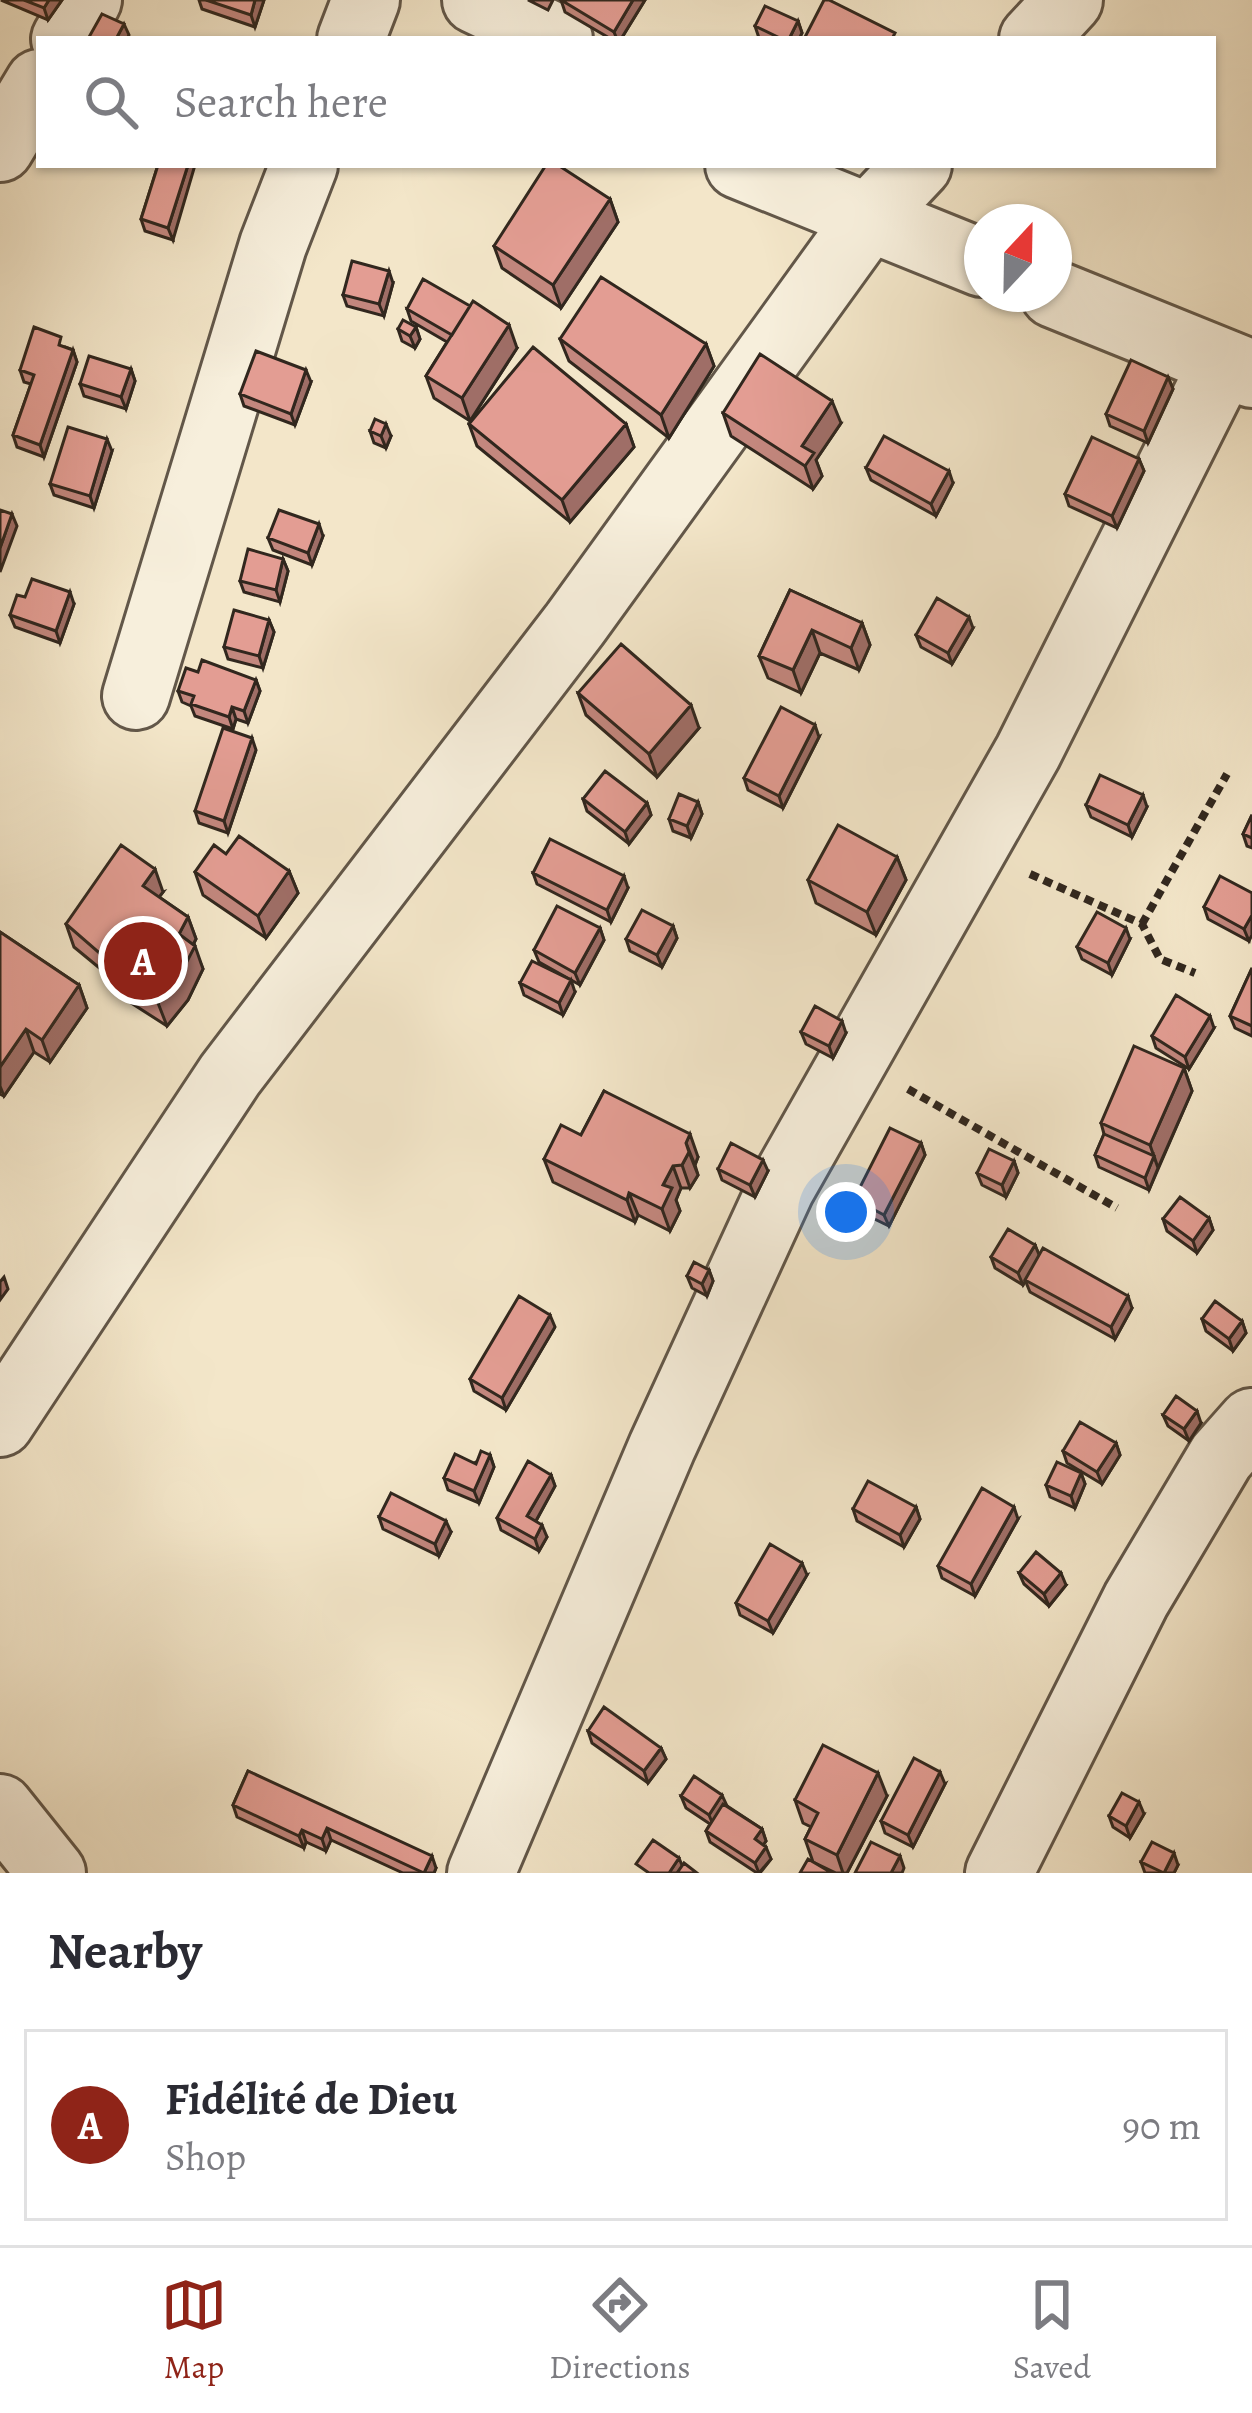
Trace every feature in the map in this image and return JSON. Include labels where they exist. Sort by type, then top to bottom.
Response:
[{"type":"street","points":[[67,36],[88,0]]},
{"type":"street","points":[[352,36],[366,0]]},
{"type":"street","points":[[476,0],[553,36]]},
{"type":"street","points":[[1036,36],[1069,0]]},
{"type":"street","points":[[0,148],[36,88]]},
{"type":"street","points":[[136,696],[273,245],[303,168]]},
{"type":"street","points":[[748,168],[964,255]]},
{"type":"street","points":[[0,1423],[230,1075],[561,642],[870,216],[914,168]]},
{"type":"street","points":[[481,1873],[662,1448],[781,1188],[974,849],[1237,369],[1072,301]]},
{"type":"street","points":[[999,1873],[1136,1600],[1221,1457],[1252,1422]]},
{"type":"street","points":[[0,1808],[52,1873]]},
{"type":"path","points":[[1142,924],[1227,774]]},
{"type":"path","points":[[974,849],[1142,924],[1160,958],[1195,973]]},
{"type":"path","points":[[855,1058],[1118,1208]]},
{"type":"building","points":[[24,0],[49,0],[44,8]]},
{"type":"building","points":[[206,0],[255,0],[251,15]]},
{"type":"building","points":[[561,0],[633,0],[614,32]]},
{"type":"building","points":[[824,0],[895,33],[894,36],[806,36]]},
{"type":"building","points":[[765,6],[798,21],[790,36],[776,36],[755,26]]},
{"type":"building","points":[[102,14],[124,24],[118,36],[90,36]]},
{"type":"building","points":[[157,168],[187,168],[168,228],[141,219]]},
{"type":"building","points":[[544,168],[563,168],[610,199],[553,285],[494,246]]},
{"type":"building","points":[[352,261],[389,271],[379,304],[343,295]]},
{"type":"building","points":[[601,277],[706,344],[661,415],[560,339]]},
{"type":"building","points":[[423,279],[470,306],[452,335],[407,309]]},
{"type":"building","points":[[473,301],[509,325],[462,398],[426,376]]},
{"type":"building","points":[[403,320],[416,327],[410,336],[398,329]]},
{"type":"building","points":[[34,327],[61,337],[59,345],[73,350],[40,445],[13,435],[34,375],[20,370]]},
{"type":"building","points":[[533,347],[626,424],[562,500],[469,424]]},
{"type":"building","points":[[256,351],[306,370],[291,414],[240,394]]},
{"type":"building","points":[[760,354],[832,401],[802,446],[814,453],[805,466],[723,413]]},
{"type":"building","points":[[89,356],[131,369],[121,397],[80,384]]},
{"type":"building","points":[[1131,360],[1168,377],[1144,431],[1106,414]]},
{"type":"building","points":[[375,419],[386,424],[381,436],[370,431]]},
{"type":"building","points":[[68,427],[107,439],[90,496],[50,484]]},
{"type":"building","points":[[884,436],[949,471],[931,504],[866,468]]},
{"type":"building","points":[[1092,437],[1139,459],[1112,516],[1065,494]]},
{"type":"building","points":[[0,510],[12,514],[0,548]]},
{"type":"building","points":[[279,510],[319,524],[308,553],[268,538]]},
{"type":"building","points":[[248,549],[283,559],[276,590],[240,581]]},
{"type":"building","points":[[32,579],[70,592],[56,631],[10,615],[17,595],[25,597]]},
{"type":"building","points":[[790,590],[862,623],[851,648],[812,630],[793,670],[759,656]]},
{"type":"building","points":[[937,598],[969,617],[948,653],[916,635]]},
{"type":"building","points":[[234,610],[269,620],[259,656],[224,647]]},
{"type":"building","points":[[621,644],[691,705],[649,754],[578,693]]},
{"type":"building","points":[[202,660],[256,680],[244,711],[232,707],[229,717],[191,704],[194,696],[178,691],[186,668],[198,672]]},
{"type":"building","points":[[781,707],[815,725],[779,796],[744,778]]},
{"type":"building","points":[[223,728],[252,738],[224,821],[195,811]]},
{"type":"building","points":[[605,771],[647,803],[625,832],[583,799]]},
{"type":"building","points":[[1100,775],[1143,795],[1128,825],[1086,805]]},
{"type":"building","points":[[679,794],[698,802],[687,826],[669,819]]},
{"type":"building","points":[[1252,815],[1252,838],[1243,834]]},
{"type":"building","points":[[838,825],[897,857],[867,912],[808,880]]},
{"type":"building","points":[[239,836],[289,871],[258,916],[195,872],[214,845],[226,854]]},
{"type":"building","points":[[550,839],[624,876],[607,910],[533,873]]},
{"type":"building","points":[[121,845],[155,869],[143,886],[188,917],[179,934],[195,946],[158,1003],[106,969],[103,956],[66,924]]},
{"type":"building","points":[[1220,876],[1252,893],[1252,915],[1244,929],[1204,907]]},
{"type":"building","points":[[557,906],[600,928],[575,973],[534,950]]},
{"type":"building","points":[[642,910],[673,926],[657,955],[626,939]]},
{"type":"building","points":[[1097,912],[1126,928],[1108,963],[1077,947]]},
{"type":"building","points":[[0,932],[79,985],[42,1040],[26,1029],[0,1067]]},
{"type":"building","points":[[532,961],[571,980],[559,1003],[520,983]]},
{"type":"building","points":[[1252,968],[1252,1026],[1230,1016]]},
{"type":"building","points":[[1176,995],[1210,1016],[1185,1057],[1152,1036]]},
{"type":"building","points":[[815,1006],[842,1021],[829,1046],[801,1032]]},
{"type":"building","points":[[1134,1046],[1184,1068],[1150,1145],[1101,1123]]},
{"type":"building","points":[[604,1091],[690,1134],[689,1152],[682,1165],[673,1166],[663,1185],[672,1188],[662,1209],[629,1193],[627,1200],[544,1159],[561,1125],[581,1135]]},
{"type":"building","points":[[890,1128],[921,1143],[884,1215],[854,1199]]},
{"type":"building","points":[[1104,1134],[1154,1156],[1145,1178],[1095,1155]]},
{"type":"building","points":[[731,1143],[763,1160],[750,1185],[718,1169]]},
{"type":"building","points":[[989,1149],[1014,1161],[1002,1185],[977,1173]]},
{"type":"building","points":[[1180,1197],[1209,1218],[1193,1241],[1163,1219]]},
{"type":"building","points":[[1008,1229],[1035,1245],[1018,1273],[991,1257]]},
{"type":"building","points":[[1043,1248],[1128,1296],[1111,1327],[1025,1280]]},
{"type":"building","points":[[694,1262],[709,1270],[702,1284],[687,1276]]},
{"type":"building","points":[[519,1296],[550,1315],[502,1398],[470,1379]]},
{"type":"building","points":[[1215,1301],[1242,1321],[1229,1339],[1202,1319]]},
{"type":"building","points":[[1176,1396],[1197,1411],[1184,1429],[1163,1415]]},
{"type":"building","points":[[1080,1422],[1116,1443],[1097,1472],[1063,1451]]},
{"type":"building","points":[[481,1451],[490,1455],[474,1491],[444,1478],[455,1454],[476,1464]]},
{"type":"building","points":[[528,1461],[551,1475],[527,1516],[542,1525],[535,1539],[497,1518]]},
{"type":"building","points":[[1057,1462],[1081,1473],[1071,1496],[1046,1485]]},
{"type":"building","points":[[868,1481],[916,1507],[900,1535],[853,1509]]},
{"type":"building","points":[[982,1488],[1014,1507],[971,1584],[938,1566]]},
{"type":"building","points":[[391,1493],[446,1521],[435,1544],[379,1517]]},
{"type":"building","points":[[770,1544],[802,1563],[768,1621],[736,1603]]},
{"type":"building","points":[[1036,1552],[1061,1573],[1044,1594],[1019,1573]]},
{"type":"building","points":[[604,1707],[661,1748],[644,1771],[588,1731]]},
{"type":"building","points":[[823,1745],[878,1773],[837,1855],[805,1839],[818,1813],[795,1800]]},
{"type":"building","points":[[914,1758],[940,1772],[908,1835],[881,1821]]},
{"type":"building","points":[[248,1771],[432,1856],[424,1873],[327,1828],[322,1839],[302,1830],[299,1836],[233,1805]]},
{"type":"building","points":[[694,1776],[722,1795],[709,1815],[681,1796]]},
{"type":"building","points":[[1122,1793],[1139,1802],[1126,1826],[1109,1816]]},
{"type":"building","points":[[723,1804],[762,1829],[755,1839],[766,1847],[755,1863],[706,1831]]},
{"type":"building","points":[[653,1840],[679,1858],[669,1873],[649,1873],[636,1864]]},
{"type":"building","points":[[871,1842],[900,1856],[891,1873],[855,1873]]},
{"type":"building","points":[[1152,1842],[1174,1853],[1164,1873],[1141,1862]]},
{"type":"building","points":[[808,1859],[832,1873],[800,1873]]},
{"type":"building","points":[[684,1863],[697,1873],[677,1873]]},
{"type":"place","name":"Fidélité de Dieu","points":[[143,961]]}]
